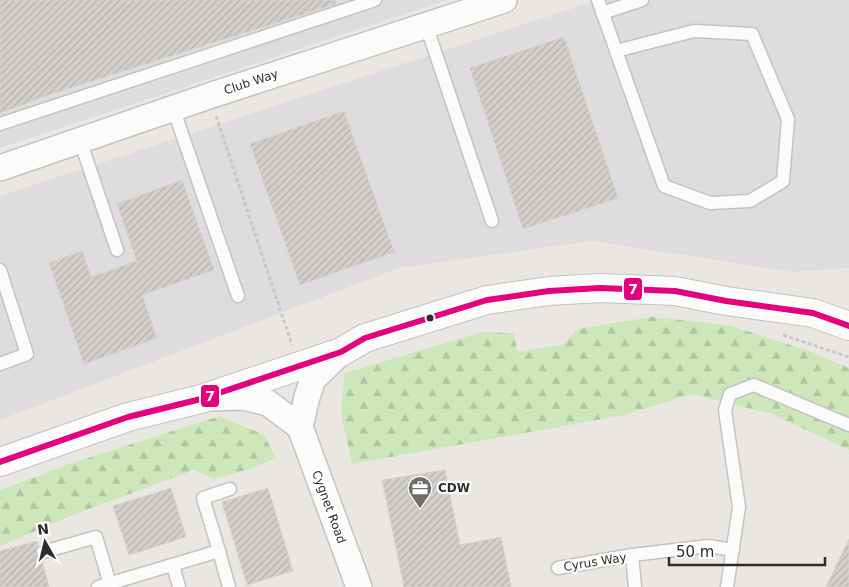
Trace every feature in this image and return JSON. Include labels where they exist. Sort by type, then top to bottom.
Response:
[{"type":"street","name":"Club Way","points":[[0,168],[209,96],[504,0]]},
{"type":"street","points":[[128,417],[168,397],[320,346],[365,338],[486,300],[549,291],[600,288],[674,291],[726,301],[813,313],[849,326]]},
{"type":"street","points":[[813,313],[849,309]]},
{"type":"street","points":[[0,462],[128,417],[201,399],[341,352],[365,338]]},
{"type":"street","points":[[201,399],[243,397],[268,403],[300,427],[313,379],[341,352]]},
{"type":"street","name":"Cygnet Road","points":[[300,427],[359,587]]},
{"type":"lane","points":[[0,124],[375,0]]},
{"type":"lane","points":[[598,0],[602,13],[664,186],[710,202],[750,201],[783,181],[788,119],[752,34],[694,31],[616,51]]},
{"type":"lane","points":[[602,13],[642,0]]},
{"type":"lane","points":[[426,25],[492,221]]},
{"type":"lane","points":[[173,108],[238,296]]},
{"type":"lane","points":[[80,140],[117,250]]},
{"type":"lane","points":[[0,270],[27,354],[0,364]]},
{"type":"lane","points":[[726,587],[733,550],[738,506],[725,410],[730,394],[754,385],[849,425]]},
{"type":"lane","points":[[229,587],[203,498],[230,489]]},
{"type":"lane","points":[[43,552],[96,537],[104,585],[219,551]]},
{"type":"lane","points":[[632,556],[709,546],[733,550]]},
{"type":"lane","name":"Cyrus Way","points":[[558,568],[632,556],[636,587]]},
{"type":"lane","points":[[173,565],[180,587]]},
{"type":"path","points":[[209,96],[295,354]]},
{"type":"path","points":[[778,333],[849,357]]},
{"type":"shaded area","points":[[0,0],[447,0],[0,148]]},
{"type":"shaded area","points":[[598,0],[849,0],[849,268],[793,272],[592,241],[399,268],[0,420],[0,196]]},
{"type":"green space","points":[[652,317],[728,325],[812,352],[849,368],[849,450],[772,414],[692,394],[624,415],[352,464],[341,413],[345,373],[483,332],[513,333],[518,352],[564,344],[577,329]]},
{"type":"green space","points":[[220,416],[264,435],[276,458],[254,468],[214,479],[194,470],[73,515],[0,546],[0,490],[69,464]]},
{"type":"building","points":[[0,0],[335,0],[336,4],[54,93],[0,113]]},
{"type":"building","points":[[564,37],[618,198],[523,229],[470,68]]},
{"type":"building","points":[[344,111],[394,252],[300,285],[250,144]]},
{"type":"building","points":[[182,180],[214,270],[142,295],[157,338],[84,364],[49,263],[82,251],[91,277],[137,261],[117,204]]},
{"type":"building","name":"CDW","points":[[445,470],[460,545],[501,537],[511,587],[404,587],[382,480]]},
{"type":"building","points":[[171,488],[186,537],[129,555],[113,506]]},
{"type":"building","points":[[268,488],[293,571],[247,585],[222,502]]},
{"type":"building","points":[[849,539],[849,587],[826,587]]},
{"type":"building","points":[[37,541],[38,546],[35,554],[42,560],[49,587],[0,587],[0,551]]},
{"type":"transit line","name":"7","points":[[0,462],[128,417],[201,399],[341,352],[365,338],[487,300],[549,291],[600,288],[675,291],[726,301],[813,313],[849,326]]},
{"type":"place","name":"CDW","points":[[420,509]]}]
